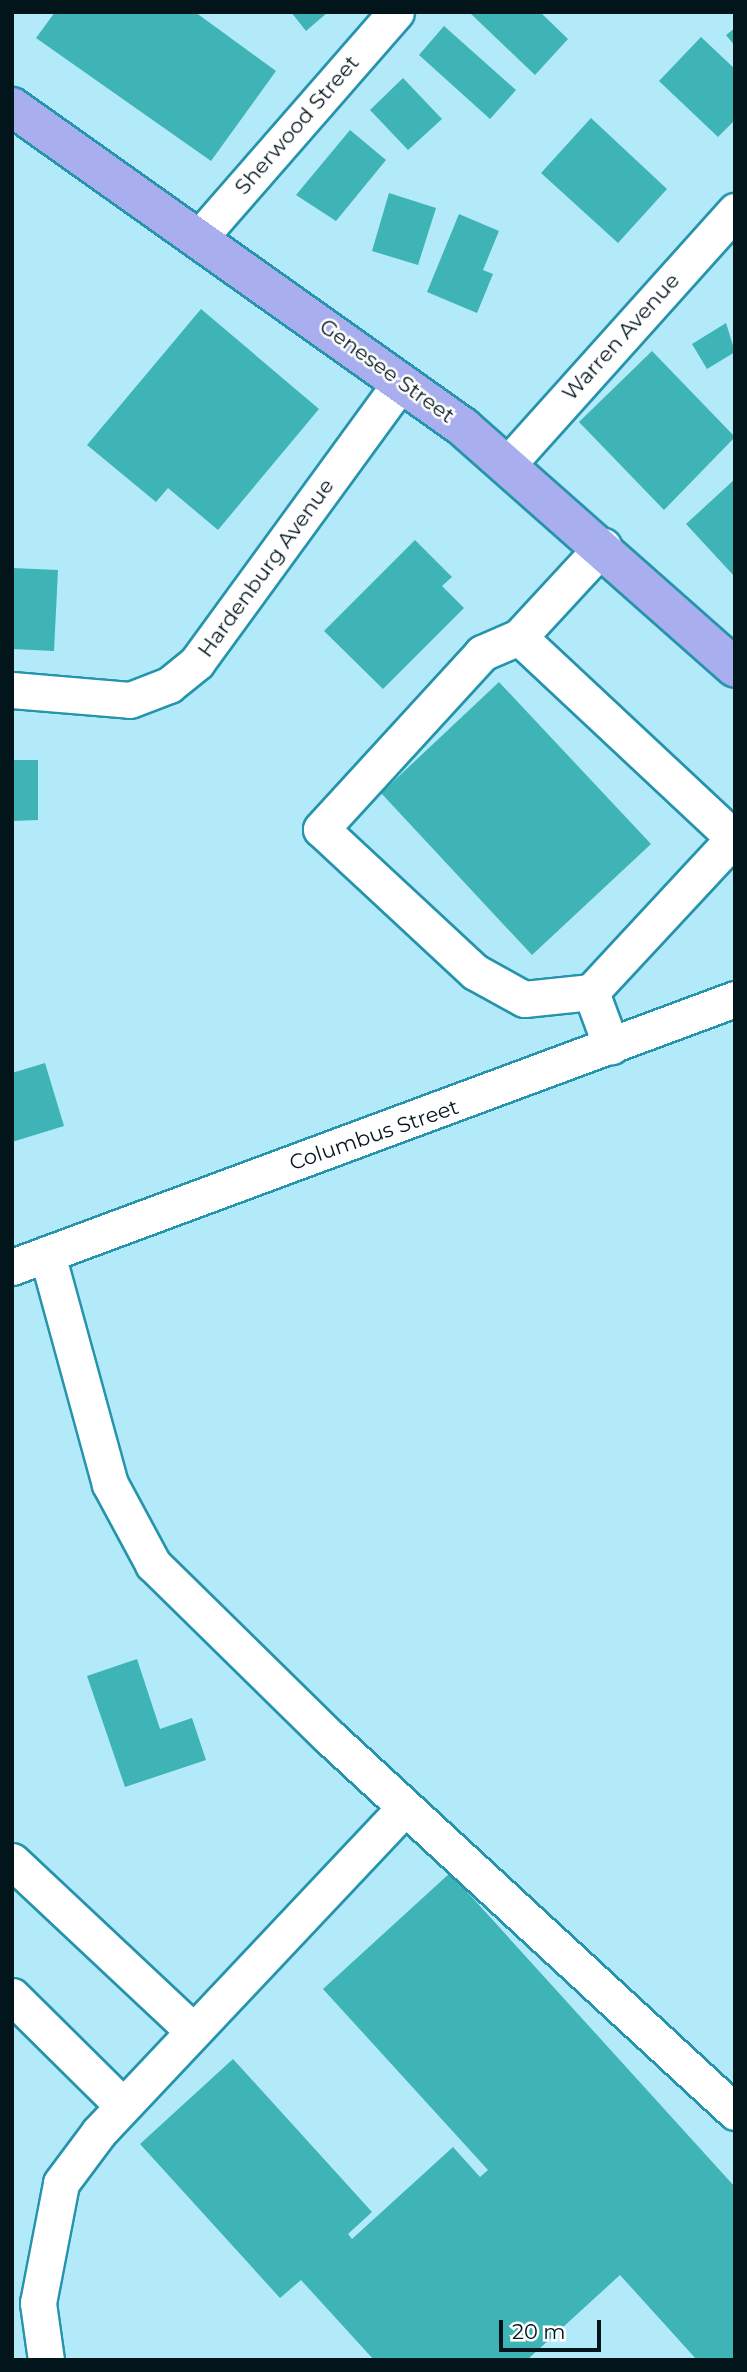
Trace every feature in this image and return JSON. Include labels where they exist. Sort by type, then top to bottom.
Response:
[{"type":"main road","name":"Genesee Street","points":[[12,107],[401,382],[508,464],[734,665]]},
{"type":"street","name":"Sherwood Street","points":[[198,239],[396,12]]},
{"type":"street","name":"Warren Avenue","points":[[508,464],[735,211]]},
{"type":"street","name":"Hardenburg Avenue","points":[[12,690],[130,700],[169,685],[197,662],[401,382]]},
{"type":"street","points":[[519,637],[734,838],[591,992],[524,999],[475,972],[321,829],[482,653],[519,637],[603,546]]},
{"type":"street","points":[[591,992],[611,1046]]},
{"type":"street","name":"Columbus Street","points":[[12,1267],[735,999]]},
{"type":"street","points":[[47,1254],[110,1484],[130,1531],[153,1564],[405,1807],[735,2112]]},
{"type":"street","points":[[46,2360],[38,2303],[49,2223],[61,2183],[123,2106],[192,2030],[405,1807]]},
{"type":"street","points":[[12,1861],[192,2030]]},
{"type":"street","points":[[12,1996],[123,2106]]},
{"type":"building","points":[[55,12],[195,12],[276,71],[211,161],[36,38]]},
{"type":"building","points":[[291,12],[328,12],[306,31]]},
{"type":"building","points":[[469,12],[540,12],[568,39],[535,75]]},
{"type":"building","points":[[444,26],[516,90],[490,119],[419,55]]},
{"type":"building","points":[[735,28],[735,46],[726,35]]},
{"type":"building","points":[[701,37],[735,69],[735,120],[718,137],[659,81]]},
{"type":"building","points":[[403,78],[442,119],[408,150],[370,110]]},
{"type":"building","points":[[591,118],[667,189],[618,243],[541,173]]},
{"type":"building","points":[[350,130],[386,160],[336,221],[296,195]]},
{"type":"building","points":[[389,193],[436,208],[418,265],[372,251]]},
{"type":"building","points":[[459,214],[499,231],[483,270],[493,274],[477,313],[427,292]]},
{"type":"building","points":[[201,309],[319,409],[218,530],[168,488],[156,502],[87,445]]},
{"type":"building","points":[[726,323],[735,352],[707,369],[692,344]]},
{"type":"building","points":[[652,351],[735,437],[664,510],[579,422]]},
{"type":"building","points":[[735,479],[735,577],[686,524]]},
{"type":"building","points":[[415,540],[452,577],[442,586],[464,608],[383,689],[324,631]]},
{"type":"building","points":[[12,568],[58,570],[54,651],[12,649]]},
{"type":"building","points":[[499,682],[651,844],[532,955],[381,793]]},
{"type":"building","points":[[12,760],[38,760],[38,820],[12,821]]},
{"type":"building","points":[[45,1063],[64,1126],[12,1142],[12,1073]]},
{"type":"building","points":[[137,1659],[160,1729],[192,1718],[206,1760],[125,1787],[87,1676]]},
{"type":"building","points":[[450,1873],[735,2187],[735,2360],[697,2360],[620,2275],[527,2360],[374,2360],[301,2280],[280,2298],[140,2144],[233,2059],[372,2212],[348,2234],[352,2239],[453,2147],[480,2177],[488,2170],[323,1989]]}]
